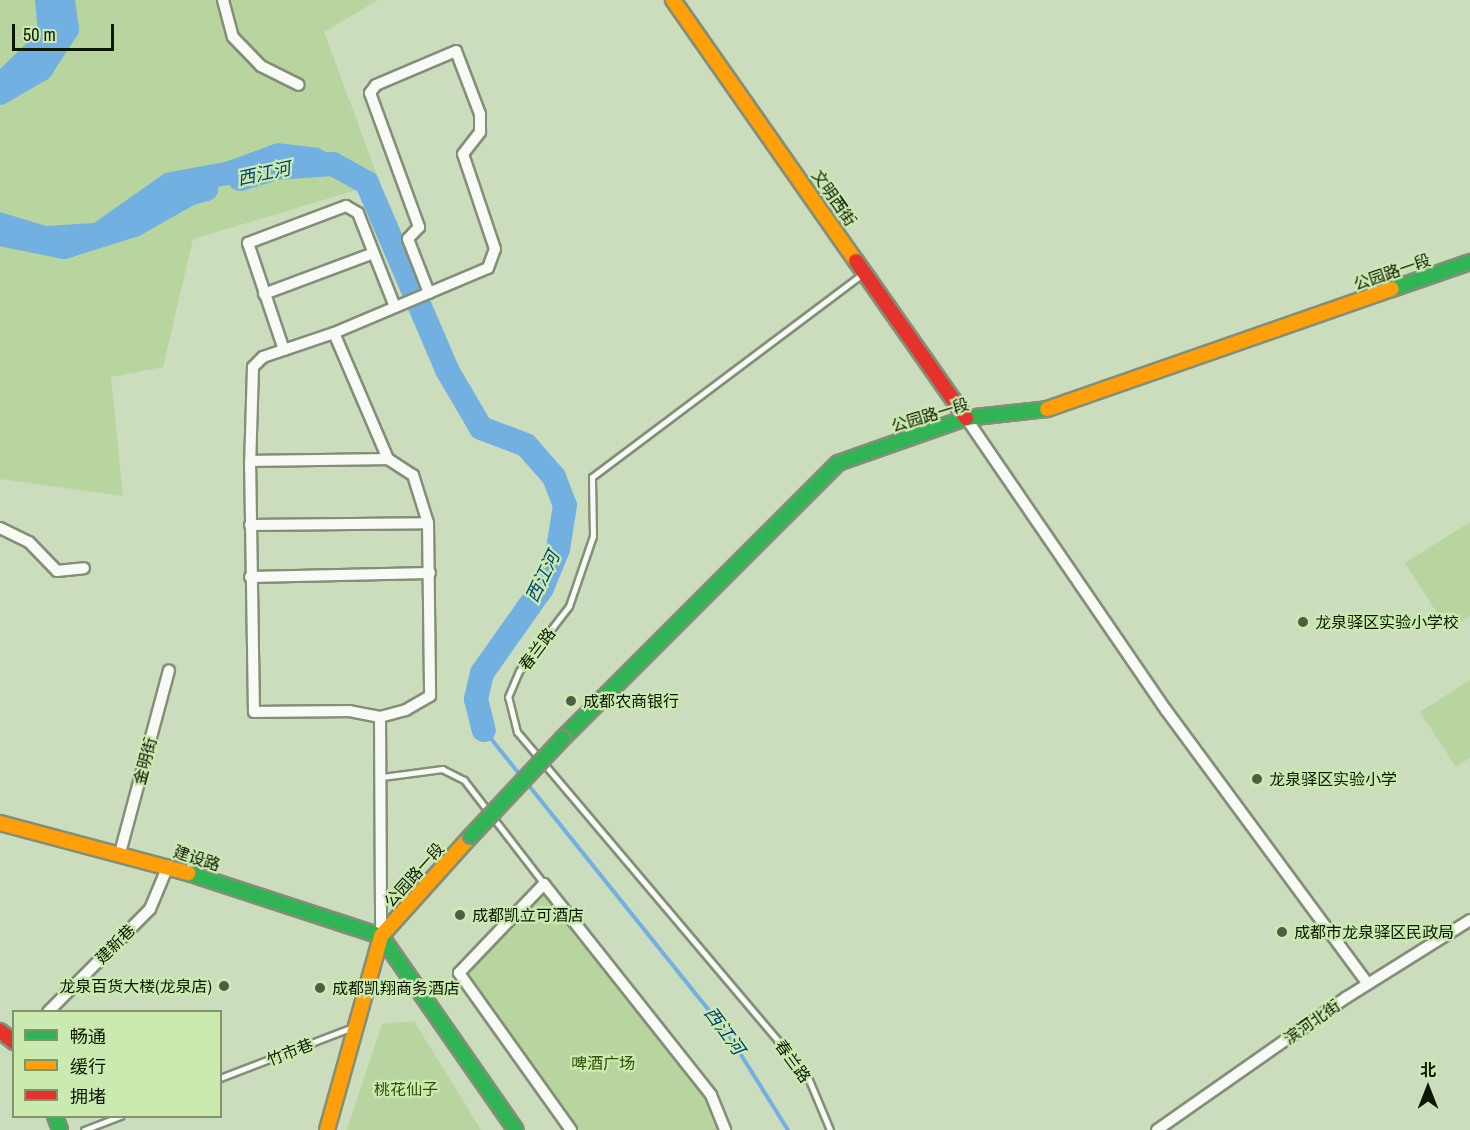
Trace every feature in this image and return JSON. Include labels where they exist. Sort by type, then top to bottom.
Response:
[{"type":"street","points":[[223,0],[232,37],[261,66],[299,85]]},
{"type":"street","name":"文明西街","points":[[673,0],[966,418]]},
{"type":"street","points":[[250,461],[388,459],[414,475],[428,523],[430,696],[406,710],[380,717],[350,711],[254,712],[250,577],[250,461],[253,367],[263,357],[334,333],[427,294],[488,268],[495,249],[463,154],[480,132],[480,114],[456,51],[376,86],[370,93],[418,227],[408,239],[427,294]]},
{"type":"street","points":[[284,350],[248,243],[346,206],[358,213],[372,254],[395,307]]},
{"type":"street","points":[[264,294],[372,254]]},
{"type":"street","name":"公园路一段","points":[[381,936],[563,738],[838,464],[966,418],[1037,412],[1470,262]]},
{"type":"street","points":[[334,333],[388,459]]},
{"type":"street","points":[[966,418],[1166,710],[1368,984]]},
{"type":"street","points":[[250,525],[428,523]]},
{"type":"street","points":[[0,528],[29,542],[57,571],[84,568]]},
{"type":"street","points":[[250,577],[430,573]]},
{"type":"street","name":"金明街","points":[[120,853],[169,670]]},
{"type":"street","points":[[327,1130],[359,1025],[381,936],[380,717]]},
{"type":"street","name":"建设路","points":[[0,823],[168,866],[381,936]]},
{"type":"street","name":"建新巷","points":[[49,1010],[150,909],[168,866]]},
{"type":"street","points":[[571,1130],[459,973],[544,884],[711,1095],[725,1130]]},
{"type":"street","name":"滨河北街","points":[[1157,1130],[1368,984],[1470,920]]},
{"type":"street","points":[[381,936],[516,1130]]},
{"type":"street","points":[[0,1031],[12,1040]]},
{"type":"lane","name":"春兰路","points":[[830,1130],[807,1075],[517,732],[508,697],[519,671],[569,606],[593,536],[592,477],[865,272]]},
{"type":"lane","points":[[382,777],[442,769],[465,780],[544,884]]},
{"type":"lane","name":"竹市巷","points":[[222,1077],[359,1025]]},
{"type":"lane","points":[[84,1130],[115,1118]]},
{"type":"green space","points":[[0,0],[378,0],[324,32],[380,183],[193,239],[163,367],[111,377],[123,496],[0,479]]},
{"type":"green space","points":[[1470,522],[1470,616],[1448,630],[1405,563]]},
{"type":"green space","points":[[1470,680],[1470,758],[1456,767],[1420,712]]},
{"type":"green space","name":"啤酒广场","points":[[544,884],[711,1095],[725,1130],[571,1130],[459,973]]},
{"type":"green space","name":"桃花仙子","points":[[414,1021],[481,1130],[347,1130],[382,1024]]},
{"type":"water","points":[[35,0],[72,0],[75,25],[52,61],[0,90],[0,69],[38,32]]},
{"type":"water","points":[[277,143],[319,148],[344,163],[282,162],[256,180],[201,190],[59,253],[0,240],[0,212],[46,226],[94,223],[165,173],[225,162]]},
{"type":"waterway","name":"西江河","points":[[0,93],[41,69],[67,29],[63,0]]},
{"type":"waterway","name":"西江河","points":[[240,179],[275,168],[333,164],[367,183],[447,370],[481,428],[526,445],[554,477],[565,505],[558,549],[542,588],[482,673],[476,699],[484,730]]},
{"type":"waterway","name":"西江河","points":[[0,234],[64,247],[134,225],[189,194],[206,189]]},
{"type":"waterway","name":"西江河","points":[[484,730],[521,776]]},
{"type":"waterway","name":"西江河","points":[[526,782],[728,1034],[788,1130]]},
{"type":"traffic: fast","points":[[1392,289],[1470,262]]},
{"type":"traffic: fast","points":[[563,738],[838,463],[966,418],[1047,409]]},
{"type":"traffic: fast","points":[[471,836],[563,738]]},
{"type":"traffic: fast","points":[[188,873],[381,936]]},
{"type":"traffic: fast","points":[[381,936],[516,1130]]},
{"type":"traffic: fast","points":[[56,1118],[60,1130]]},
{"type":"traffic: slow","points":[[673,0],[856,261]]},
{"type":"traffic: slow","points":[[1047,409],[1392,289]]},
{"type":"traffic: slow","points":[[0,823],[188,873]]},
{"type":"traffic: slow","points":[[327,1130],[381,936],[471,836]]},
{"type":"traffic: jam","points":[[856,261],[966,418]]},
{"type":"traffic: jam","points":[[0,1031],[12,1040]]},
{"type":"place","name":"龙泉驿区实验小学校","points":[[1303,622]]},
{"type":"place","name":"成都农商银行","points":[[571,701]]},
{"type":"place","name":"龙泉驿区实验小学","points":[[1257,779]]},
{"type":"place","name":"成都凯立可酒店","points":[[460,915]]},
{"type":"place","name":"成都市龙泉驿区民政局","points":[[1282,932]]},
{"type":"place","name":"龙泉百货大楼(龙泉店)","points":[[224,986]]},
{"type":"place","name":"成都凯翔商务酒店","points":[[320,988]]}]
